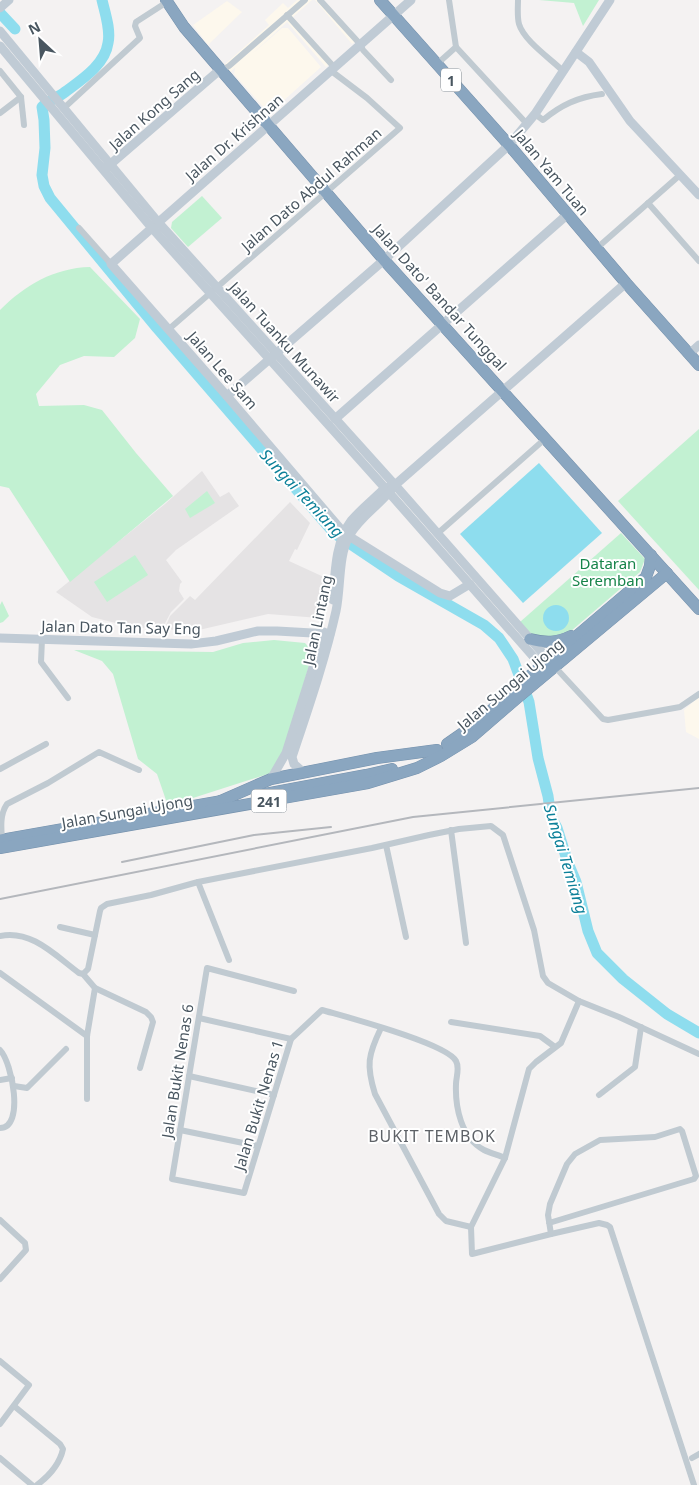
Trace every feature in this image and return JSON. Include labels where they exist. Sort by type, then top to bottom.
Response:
[{"type":"highway","name":"Jalan Yam Tuan","points":[[380,0],[509,145],[626,283],[699,365]]},
{"type":"highway","name":"Jalan Dato' Bandar Tunggal","points":[[166,1],[184,27],[384,260],[504,390],[699,609]]},
{"type":"highway","name":"Jalan Sungai Ujong","points":[[548,666],[580,632],[646,577],[651,555]]},
{"type":"highway","name":"Jalan Sungai Ujong","points":[[1,842],[366,775],[415,761],[437,750],[480,721],[667,573]]},
{"type":"highway","points":[[530,639],[540,642],[556,642],[580,632]]},
{"type":"highway","name":"Jalan Sungai Ujong","points":[[1,842],[337,789],[394,776],[433,760],[472,737],[486,727],[514,695]]},
{"type":"highway","points":[[216,803],[271,779],[377,758],[437,750]]},
{"type":"main road","name":"Jalan Dr. Krishnan","points":[[155,225],[411,0]]},
{"type":"main road","points":[[228,396],[384,260],[509,145],[535,114],[610,0]]},
{"type":"main road","name":"Jalan Tuanku Munawir","points":[[0,31],[50,98],[155,225],[390,489],[470,584],[548,666]]},
{"type":"main road","name":"Jalan Tuanku Munawir","points":[[0,46],[50,98],[64,108],[107,168]]},
{"type":"main road","points":[[576,52],[589,62],[630,122],[699,195]]},
{"type":"main road","name":"Jalan Kong Sang","points":[[107,168],[222,70]]},
{"type":"main road","points":[[336,419],[568,214]]},
{"type":"main road","points":[[111,264],[155,225]]},
{"type":"main road","name":"Jalan Lee Sam","points":[[111,264],[228,396],[346,537],[440,594],[450,596],[470,584]]},
{"type":"main road","name":"Jalan Lintang","points":[[271,779],[281,764],[295,735],[327,634],[337,557],[342,550],[346,537],[390,489],[626,283]]},
{"type":"main road","points":[[689,354],[699,345]]},
{"type":"main road","name":"Jalan Tuanku Munawir","points":[[274,357],[336,419],[390,489],[438,534],[530,639],[548,666]]},
{"type":"main road","name":"Jalan Dato Tan Say Eng","points":[[0,638],[191,644],[216,641],[258,631],[327,634]]},
{"type":"main road","name":"Jalan Lintang","points":[[295,735],[292,757],[294,764],[303,772]]},
{"type":"street","points":[[222,70],[305,0]]},
{"type":"street","points":[[320,0],[360,44],[362,50],[391,80]]},
{"type":"street","points":[[449,0],[456,47],[527,124]]},
{"type":"street","points":[[518,0],[519,24],[524,32],[530,41],[563,71]]},
{"type":"street","points":[[64,108],[140,38],[135,26],[136,22],[166,1]]},
{"type":"street","points":[[287,15],[332,69]]},
{"type":"street","points":[[437,64],[456,47]]},
{"type":"street","name":"Jalan Dato Abdul Rahman","points":[[169,329],[400,128],[332,69]]},
{"type":"street","points":[[0,71],[21,97],[24,125]]},
{"type":"street","points":[[535,114],[543,120],[566,104],[590,95],[602,94]]},
{"type":"street","points":[[0,113],[21,97]]},
{"type":"street","points":[[596,248],[680,175]]},
{"type":"street","points":[[648,203],[699,260]]},
{"type":"street","points":[[79,228],[111,264]]},
{"type":"street","points":[[438,534],[546,438]]},
{"type":"street","points":[[42,638],[41,662],[68,698]]},
{"type":"street","points":[[548,666],[603,719],[608,720],[680,707],[699,694]]},
{"type":"street","points":[[0,768],[46,744]]},
{"type":"street","points":[[1,842],[1,815],[2,809],[7,804],[48,783],[99,752],[139,770]]},
{"type":"street","points":[[83,974],[88,969],[100,911],[106,904],[151,895],[198,882],[386,845],[451,830],[491,826],[503,835],[534,930],[543,976],[553,987],[579,1001],[619,1017],[699,1054]]},
{"type":"street","points":[[451,830],[466,942]]},
{"type":"street","points":[[386,845],[406,937]]},
{"type":"street","points":[[198,882],[230,960]]},
{"type":"street","points":[[60,927],[95,934]]},
{"type":"street","points":[[0,936],[19,934],[32,938],[83,974],[95,988],[146,1012],[153,1022],[140,1068]]},
{"type":"street","name":"Jalan Bukit Nenas 6","points":[[244,1192],[172,1178],[207,968],[294,991]]},
{"type":"street","points":[[0,973],[87,1036]]},
{"type":"street","points":[[87,1099],[87,1036],[95,988]]},
{"type":"street","points":[[579,1001],[561,1043],[529,1069],[505,1158],[471,1227],[472,1254],[599,1223],[607,1224],[610,1227],[694,1485]]},
{"type":"street","name":"Jalan Bukit Nenas 1","points":[[244,1192],[291,1039],[322,1010],[381,1028]]},
{"type":"street","points":[[199,1018],[291,1039]]},
{"type":"street","points":[[451,1022],[540,1036],[555,1047]]},
{"type":"street","points":[[598,1096],[635,1068],[641,1027]]},
{"type":"street","points":[[471,1227],[446,1221],[439,1214],[375,1094],[370,1077],[369,1059],[373,1044],[381,1028],[412,1037],[446,1053],[456,1061],[458,1069],[457,1112],[465,1130],[473,1142],[484,1150],[505,1158]]},
{"type":"street","points":[[14,1086],[27,1088],[66,1049]]},
{"type":"street","points":[[0,1050],[4,1054],[14,1086],[14,1109],[10,1123],[4,1128],[0,1128]]},
{"type":"street","points":[[189,1076],[274,1095]]},
{"type":"street","points":[[0,1080],[12,1078]]},
{"type":"street","points":[[549,1223],[694,1179],[696,1176],[682,1131],[680,1129],[655,1137],[600,1140],[575,1154],[567,1164],[550,1204],[548,1214],[549,1223],[551,1234]]},
{"type":"street","points":[[180,1130],[258,1146]]},
{"type":"street","points":[[0,1220],[26,1246],[26,1250],[0,1278]]},
{"type":"street","points":[[0,1361],[29,1384],[29,1387],[0,1424]]},
{"type":"street","points":[[14,1406],[63,1448],[62,1455],[46,1479],[37,1485]]},
{"type":"street","points":[[692,1458],[699,1454]]},
{"type":"street","points":[[0,1458],[32,1485]]},
{"type":"shaded area","points":[[297,0],[312,0],[293,17],[332,61],[326,67],[287,22],[251,55],[282,28],[288,28],[321,67],[272,111],[266,110],[234,74],[235,68],[229,73],[223,66],[269,25],[265,20],[283,3],[288,8]]},
{"type":"shaded area","points":[[315,0],[323,0],[358,39],[352,44]]},
{"type":"shaded area","points":[[227,1],[242,12],[208,45],[193,25]]},
{"type":"shaded area","points":[[202,471],[220,497],[229,492],[239,506],[176,550],[166,560],[182,582],[179,591],[184,599],[171,612],[163,627],[131,627],[92,617],[56,592],[165,504]]},
{"type":"shaded area","points":[[290,502],[310,523],[297,550],[295,549],[289,561],[326,578],[319,618],[268,614],[186,633],[165,628],[170,616],[190,596],[195,600]]},
{"type":"shaded area","points":[[699,697],[699,739],[686,732],[684,710]]},
{"type":"green space","points":[[539,0],[599,0],[583,26],[574,3]]},
{"type":"green space","points":[[202,196],[222,218],[188,247],[171,228],[172,222]]},
{"type":"green space","points":[[90,267],[140,319],[135,338],[114,357],[84,356],[60,365],[36,394],[39,406],[84,405],[102,410],[173,496],[70,582],[9,488],[0,486],[0,310],[30,286],[52,274]]},
{"type":"green space","name":"Dataran Seremban","points":[[699,429],[699,590],[618,501]]},
{"type":"green space","points":[[207,491],[215,503],[190,518],[185,509]]},
{"type":"green space","name":"Dataran Seremban","points":[[621,533],[645,559],[640,572],[571,631],[548,638],[532,635],[520,622]]},
{"type":"green space","points":[[135,555],[148,575],[107,602],[94,582]]},
{"type":"green space","points":[[2,601],[9,616],[0,623],[0,605]]},
{"type":"green space","points":[[274,640],[305,643],[313,652],[279,767],[271,773],[168,806],[157,774],[138,759],[113,674],[102,661],[74,650],[213,652],[243,643]]},
{"type":"water","points":[[539,463],[602,533],[523,603],[460,534]]},
{"type":"water","points":[[556,605],[565,609],[569,618],[565,627],[556,631],[547,627],[543,618],[547,609]]},
{"type":"waterway","name":"Sungai Temiang","points":[[102,0],[109,33],[106,51],[97,65],[85,77],[42,107],[45,148],[42,175],[44,186],[50,198],[157,328],[334,533],[398,576],[484,625],[499,638],[513,659],[529,702],[538,758],[548,796],[551,817],[557,828],[576,882],[588,931],[597,953],[623,979],[667,1014],[699,1033]]},
{"type":"waterway","name":"Sungai Temiang","points":[[0,13],[15,29]]},
{"type":"railway","points":[[0,899],[413,817],[699,788]]},
{"type":"railway","points":[[122,862],[254,835],[331,827]]},
{"type":"district","name":"BUKIT TEMBOK","points":[[432,1136]]}]
